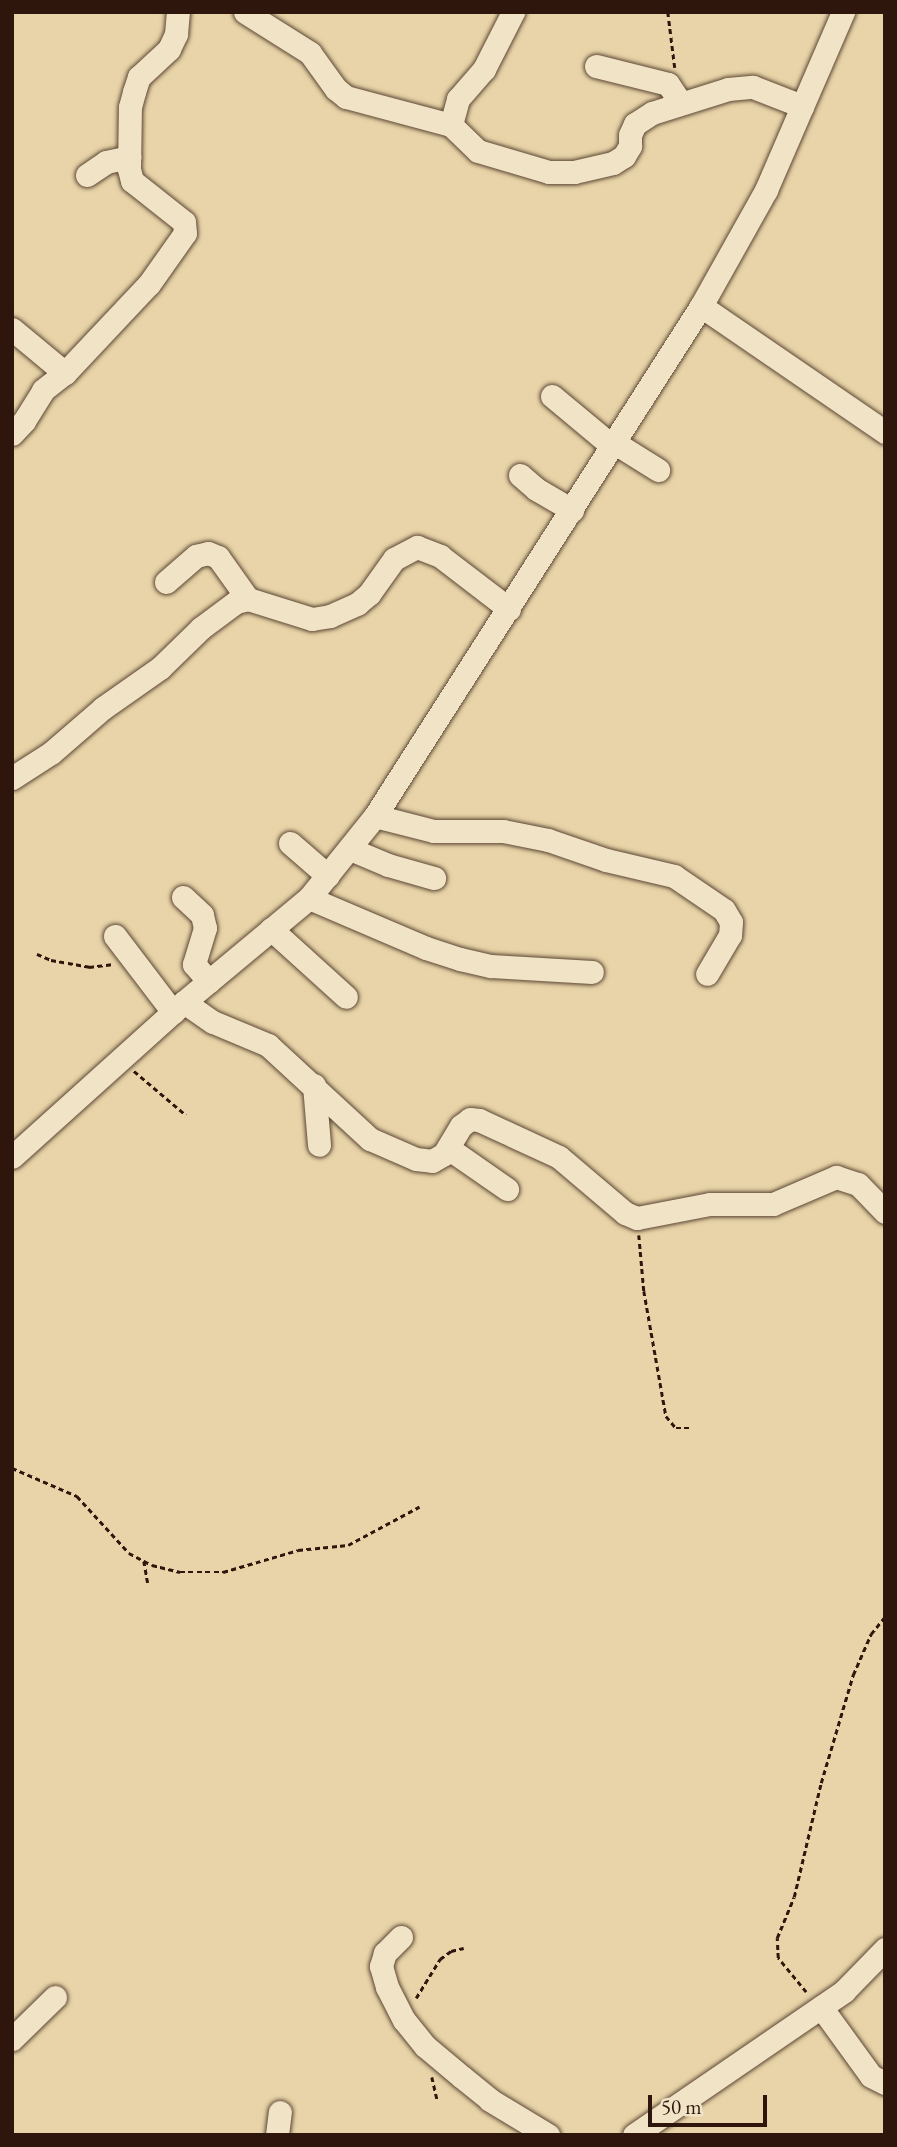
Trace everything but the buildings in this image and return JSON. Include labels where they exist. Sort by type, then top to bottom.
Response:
[{"type":"street","points":[[12,434],[24,421],[43,390],[65,373],[149,284],[186,233],[184,222],[132,181],[129,157],[130,107],[139,77],[169,49],[176,34],[178,12]]},
{"type":"street","points":[[245,12],[310,53],[345,97],[451,125],[478,151],[488,156],[549,172],[573,172],[613,163],[624,156],[630,146],[630,135],[635,124],[677,96],[753,87],[802,106]]},
{"type":"street","points":[[451,125],[458,99],[484,69],[513,12]]},
{"type":"street","points":[[12,1157],[178,1007],[309,898],[375,816],[701,306],[766,190],[843,12]]},
{"type":"street","points":[[597,66],[668,85],[677,96]]},
{"type":"street","points":[[87,175],[106,162],[129,157]]},
{"type":"street","points":[[701,306],[885,432]]},
{"type":"street","points":[[12,329],[65,373]]},
{"type":"street","points":[[551,396],[613,444],[658,470]]},
{"type":"street","points":[[520,475],[536,489],[572,510]]},
{"type":"street","points":[[166,583],[196,556],[208,554],[218,557],[248,599],[312,619],[357,604],[369,594],[394,559],[417,547],[440,556],[509,609]]},
{"type":"street","points":[[12,778],[51,753],[103,708],[160,668],[227,608],[248,599]]},
{"type":"street","points":[[375,816],[434,831],[503,831],[548,840],[606,860],[674,876],[723,910],[731,922],[730,935],[708,974]]},
{"type":"street","points":[[290,843],[328,876]]},
{"type":"street","points":[[350,849],[388,865],[434,878]]},
{"type":"street","points":[[183,897],[202,915],[205,928],[194,964],[209,982]]},
{"type":"street","points":[[309,898],[426,948],[460,959],[491,966],[592,972]]},
{"type":"street","points":[[271,929],[346,998]]},
{"type":"street","points":[[115,936],[132,959],[178,1007],[268,1045],[314,1084],[370,1139],[395,1152],[432,1161],[447,1148],[461,1126],[470,1119],[479,1120],[559,1157],[625,1213],[637,1218],[710,1204],[773,1204],[836,1177],[859,1184],[885,1212]]},
{"type":"street","points":[[314,1084],[319,1145]]},
{"type":"street","points":[[447,1148],[507,1189]]},
{"type":"street","points":[[401,1937],[385,1953],[381,1966],[387,1987],[404,2020],[425,2046],[490,2100],[548,2135]]},
{"type":"street","points":[[634,2135],[820,2008],[864,1973],[885,1949]]},
{"type":"street","points":[[12,2039],[55,1997]]},
{"type":"street","points":[[820,2008],[883,2088]]},
{"type":"path","points":[[668,12],[677,96]]},
{"type":"path","points":[[37,954],[51,960],[89,967],[103,967],[132,959]]},
{"type":"path","points":[[123,1058],[139,1078],[187,1115]]},
{"type":"path","points":[[637,1218],[644,1291],[666,1416],[676,1428],[692,1428]]},
{"type":"path","points":[[12,1468],[77,1496],[129,1553],[144,1561],[180,1572],[223,1572],[298,1550],[348,1545],[419,1507]]},
{"type":"path","points":[[144,1561],[148,1583]]},
{"type":"path","points":[[820,2008],[778,1958],[777,1938],[794,1897],[821,1783],[853,1675],[871,1634],[885,1617]]},
{"type":"path","points":[[404,2020],[439,1959],[464,1948]]}]
